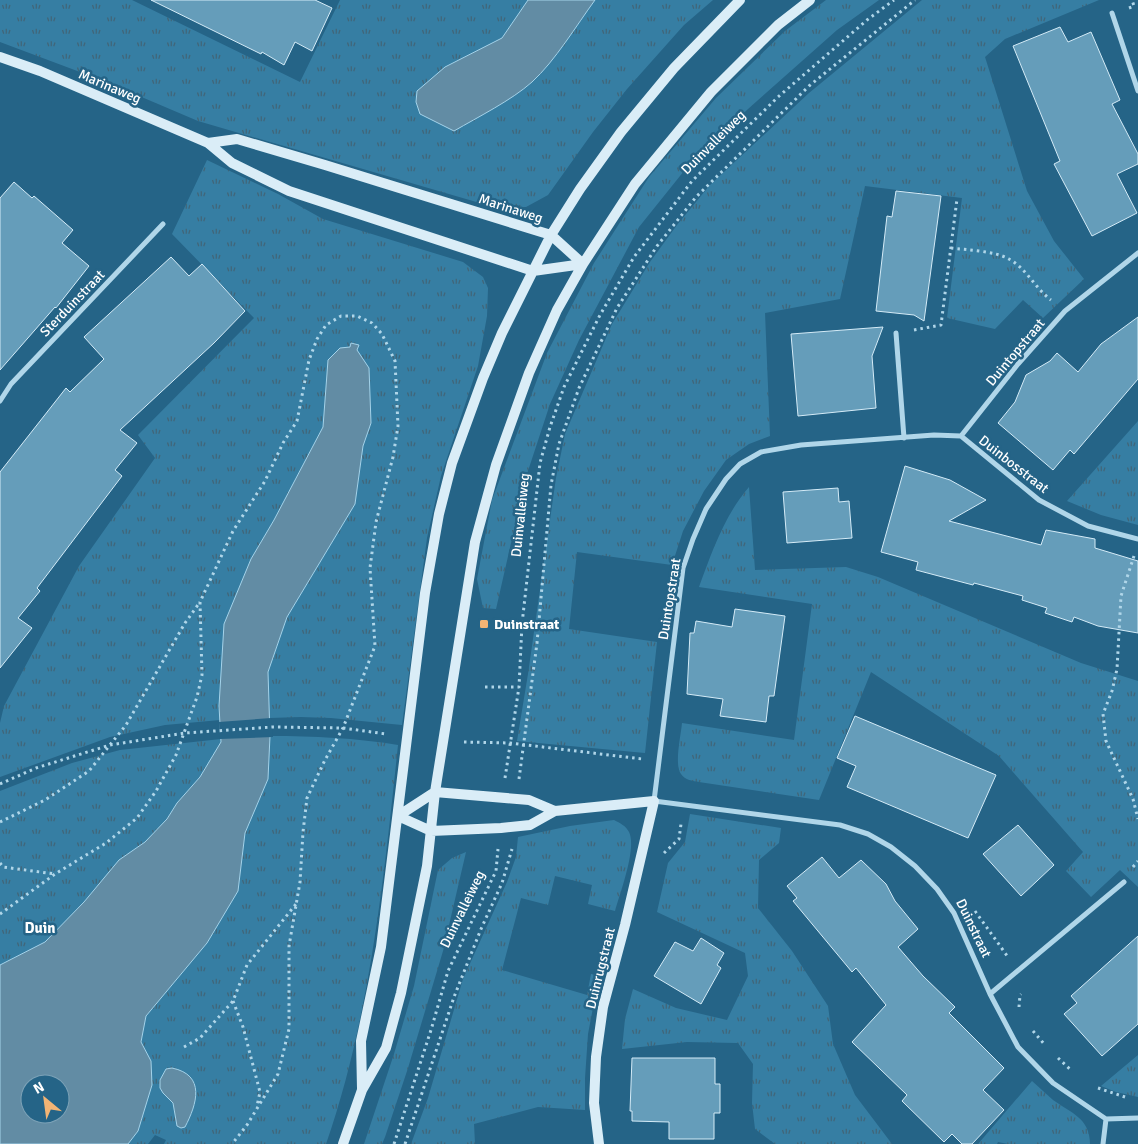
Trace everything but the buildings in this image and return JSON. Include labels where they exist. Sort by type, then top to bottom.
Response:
[{"type":"street","points":[[362,1090],[361,1041],[380,947],[425,593],[439,514],[452,463],[483,378],[502,333],[551,235],[580,189],[621,132],[674,68],[740,0]]},
{"type":"street","points":[[343,1144],[362,1090],[386,1048],[401,993],[426,866],[435,792],[475,542],[496,464],[537,355],[557,310],[583,264],[635,184],[711,92],[778,25],[810,0]]},
{"type":"street","points":[[1112,13],[1138,91]]},
{"type":"street","name":"Marinaweg","points":[[0,57],[40,71],[208,143],[232,163],[289,191],[533,271],[583,264]]},
{"type":"street","name":"Marinaweg","points":[[208,143],[237,139],[334,167],[551,235],[583,264]]},
{"type":"street","name":"Sterduinstraat","points":[[0,401],[11,384],[163,224]]},
{"type":"street","name":"Duintopstraat","points":[[654,801],[683,568],[706,508],[740,464],[761,452],[801,445],[934,435],[961,436],[1018,364],[1065,311],[1138,253]]},
{"type":"street","points":[[896,333],[904,438]]},
{"type":"street","name":"Duinbosstraat","points":[[961,436],[1039,500],[1088,526],[1138,539]]},
{"type":"street","points":[[398,816],[435,792],[529,800],[555,812]]},
{"type":"street","name":"Duinstraat","points":[[398,816],[431,831],[501,828],[530,825],[555,812],[654,801],[840,825],[868,834],[891,847],[915,866],[937,889],[954,913],[990,994],[1018,1047],[1053,1083],[1106,1119]]},
{"type":"street","name":"Duinrugstraat","points":[[599,1144],[594,1103],[596,1057],[602,1007],[625,925],[654,801]]},
{"type":"street","points":[[990,994],[1124,882]]},
{"type":"street","points":[[1103,1144],[1106,1119],[1138,1118]]},
{"type":"path","name":"Duinvalleiweg","points":[[502,798],[518,687],[522,624],[540,463],[564,387],[600,314],[634,257],[692,181],[778,97],[867,20],[894,0]]},
{"type":"path","points":[[522,800],[519,778],[537,644],[552,477],[559,444],[579,388],[617,308],[657,246],[696,197],[809,86],[868,36],[915,0]]},
{"type":"path","points":[[896,333],[941,325],[957,199]]},
{"type":"path","points":[[951,248],[1008,258],[1031,279],[1041,293],[1065,311]]},
{"type":"path","points":[[0,822],[45,800],[89,771],[126,725],[185,623],[200,602],[233,531],[266,481],[283,443],[297,421],[309,360],[316,339],[326,325],[342,316],[357,316],[372,323],[382,334],[395,361],[398,426],[393,457],[376,522],[370,568],[375,646],[344,728],[325,760],[307,798],[300,882],[289,946],[289,1029],[278,1074],[257,1109],[232,1144]]},
{"type":"path","points":[[1135,553],[1120,596],[1117,669],[1112,691],[1102,714],[1106,741],[1133,799],[1138,819]]},
{"type":"path","points":[[0,914],[56,874],[106,843],[137,818],[156,791],[176,755],[197,697],[202,675],[200,602]]},
{"type":"path","points":[[485,687],[518,687]]},
{"type":"path","points":[[0,784],[36,768],[110,745],[184,733],[273,727]]},
{"type":"path","points":[[510,744],[658,761]]},
{"type":"path","points":[[662,855],[679,839],[684,805]]},
{"type":"path","points":[[405,1144],[454,996],[481,928],[502,883],[518,826]]},
{"type":"path","name":"Duinvalleiweg","points":[[394,1144],[431,1030],[448,970],[496,871],[501,828]]},
{"type":"path","points":[[1124,882],[1138,861]]},
{"type":"path","points":[[1,865],[56,874]]},
{"type":"path","points":[[184,1048],[200,1038],[233,1001],[247,965],[296,904]]},
{"type":"path","points":[[1019,1011],[1020,995],[1024,990]]},
{"type":"path","points":[[233,1001],[243,1027],[260,1092],[257,1109]]},
{"type":"path","points":[[1028,1025],[1049,1049]]},
{"type":"path","points":[[1054,1055],[1073,1072]]},
{"type":"path","points":[[1093,1085],[1099,1090],[1130,1098]]},
{"type":"green space","points":[[0,0],[132,0],[300,82],[340,0],[528,0],[502,38],[445,67],[442,123],[454,130],[505,102],[541,74],[595,0],[713,0],[684,25],[627,89],[593,132],[548,195],[526,207],[497,208],[198,121],[104,81],[0,42]]},
{"type":"green space","points":[[826,0],[879,0],[837,30],[748,109],[688,166],[639,227],[579,340],[550,404],[526,477],[496,609],[483,608],[477,579],[492,500],[547,353],[594,263],[649,177],[716,98],[785,31]]},
{"type":"green space","points":[[922,0],[1099,0],[1005,39],[985,57],[1027,191],[1054,241],[1084,279],[1043,318],[1023,300],[995,329],[947,318],[962,198],[865,186],[840,299],[765,313],[770,436],[749,444],[726,460],[704,491],[683,531],[672,565],[577,552],[569,629],[657,642],[645,753],[517,741],[556,478],[565,434],[612,324],[650,262],[710,185],[809,93]]},
{"type":"green space","points":[[207,160],[278,194],[323,219],[463,262],[483,277],[488,288],[487,316],[478,366],[441,476],[427,538],[402,725],[331,718],[269,718],[268,672],[287,617],[355,504],[363,446],[371,423],[369,368],[351,343],[350,347],[328,360],[323,427],[274,520],[251,559],[219,706],[220,720],[165,725],[110,737],[0,777],[0,723],[4,706],[79,566],[155,458],[138,435],[254,318],[172,234]]},
{"type":"green space","points":[[1138,421],[1138,525],[1101,515],[1067,501]]},
{"type":"green space","points":[[749,487],[755,570],[846,567],[878,577],[1081,663],[1138,681],[1138,887],[1120,870],[1091,897],[1066,871],[1083,852],[999,756],[871,672],[819,800],[697,782],[685,778],[681,774],[678,764],[682,723],[794,740],[812,604],[699,587],[714,548],[732,510]]},
{"type":"green space","points":[[270,736],[334,738],[398,745],[381,896],[364,997],[354,1047],[326,1144],[164,1144],[166,1140],[155,1135],[148,1144],[128,1144],[138,1131],[151,1061],[141,1043],[146,1016],[207,943],[238,891],[245,833],[268,779]],"holes":[[[166,1069],[186,1074],[195,1084],[194,1106],[185,1127],[177,1126],[173,1103],[163,1093],[160,1081]]]},
{"type":"green space","points":[[221,739],[222,742],[200,777],[177,803],[167,819],[145,842],[119,860],[84,902],[45,942],[0,965],[0,791],[72,763],[120,750]]},
{"type":"green space","points":[[690,814],[781,828],[779,843],[759,860],[758,908],[792,951],[828,1006],[833,1044],[855,1095],[892,1144],[775,1144],[755,1129],[752,1103],[753,1064],[738,1043],[687,1042],[622,1049],[625,1019],[633,989],[676,1008],[727,1020],[748,976],[745,953],[657,912],[668,863],[685,842]]},
{"type":"green space","points":[[614,820],[626,828],[631,839],[627,871],[615,911],[588,904],[592,885],[555,876],[548,905],[521,898],[502,970],[587,995],[591,974],[599,976],[588,1034],[585,1110],[538,1107],[474,1124],[475,1144],[411,1144],[428,1098],[463,979],[507,882],[516,857],[518,837],[570,826]]},
{"type":"green space","points":[[466,852],[443,951],[385,1137],[382,1144],[364,1144],[414,986],[438,870],[452,858]]},
{"type":"green space","points":[[1138,1055],[1138,1097],[1101,1086]]},
{"type":"green space","points":[[1032,1081],[1053,1100],[1083,1122],[1087,1128],[1090,1144],[1008,1144],[998,1142],[997,1144],[978,1144]]},
{"type":"shaded area","points":[[528,0],[595,0],[541,74],[515,95],[454,131],[420,114],[416,102],[417,91],[445,67],[502,38]]},
{"type":"shaded area","points":[[351,343],[359,345],[357,350],[369,368],[371,423],[363,446],[355,504],[287,617],[268,672],[270,736],[268,779],[245,833],[238,891],[207,943],[146,1016],[141,1042],[151,1061],[152,1085],[138,1131],[128,1144],[0,1144],[0,965],[45,942],[84,902],[119,860],[145,842],[167,819],[177,803],[200,777],[221,742],[219,706],[224,624],[251,559],[274,520],[323,427],[328,360],[340,348],[350,347]]},
{"type":"shaded area","points":[[172,1068],[190,1077],[196,1092],[193,1109],[185,1127],[181,1128],[177,1126],[173,1103],[160,1088],[160,1080],[166,1069]]},
{"type":"pier","points":[[271,718],[273,737],[220,739],[219,722]]},
{"type":"place","name":"Duinstraat","points":[[484,624]]},
{"type":"district","name":"Duin","points":[[40,928]]}]
